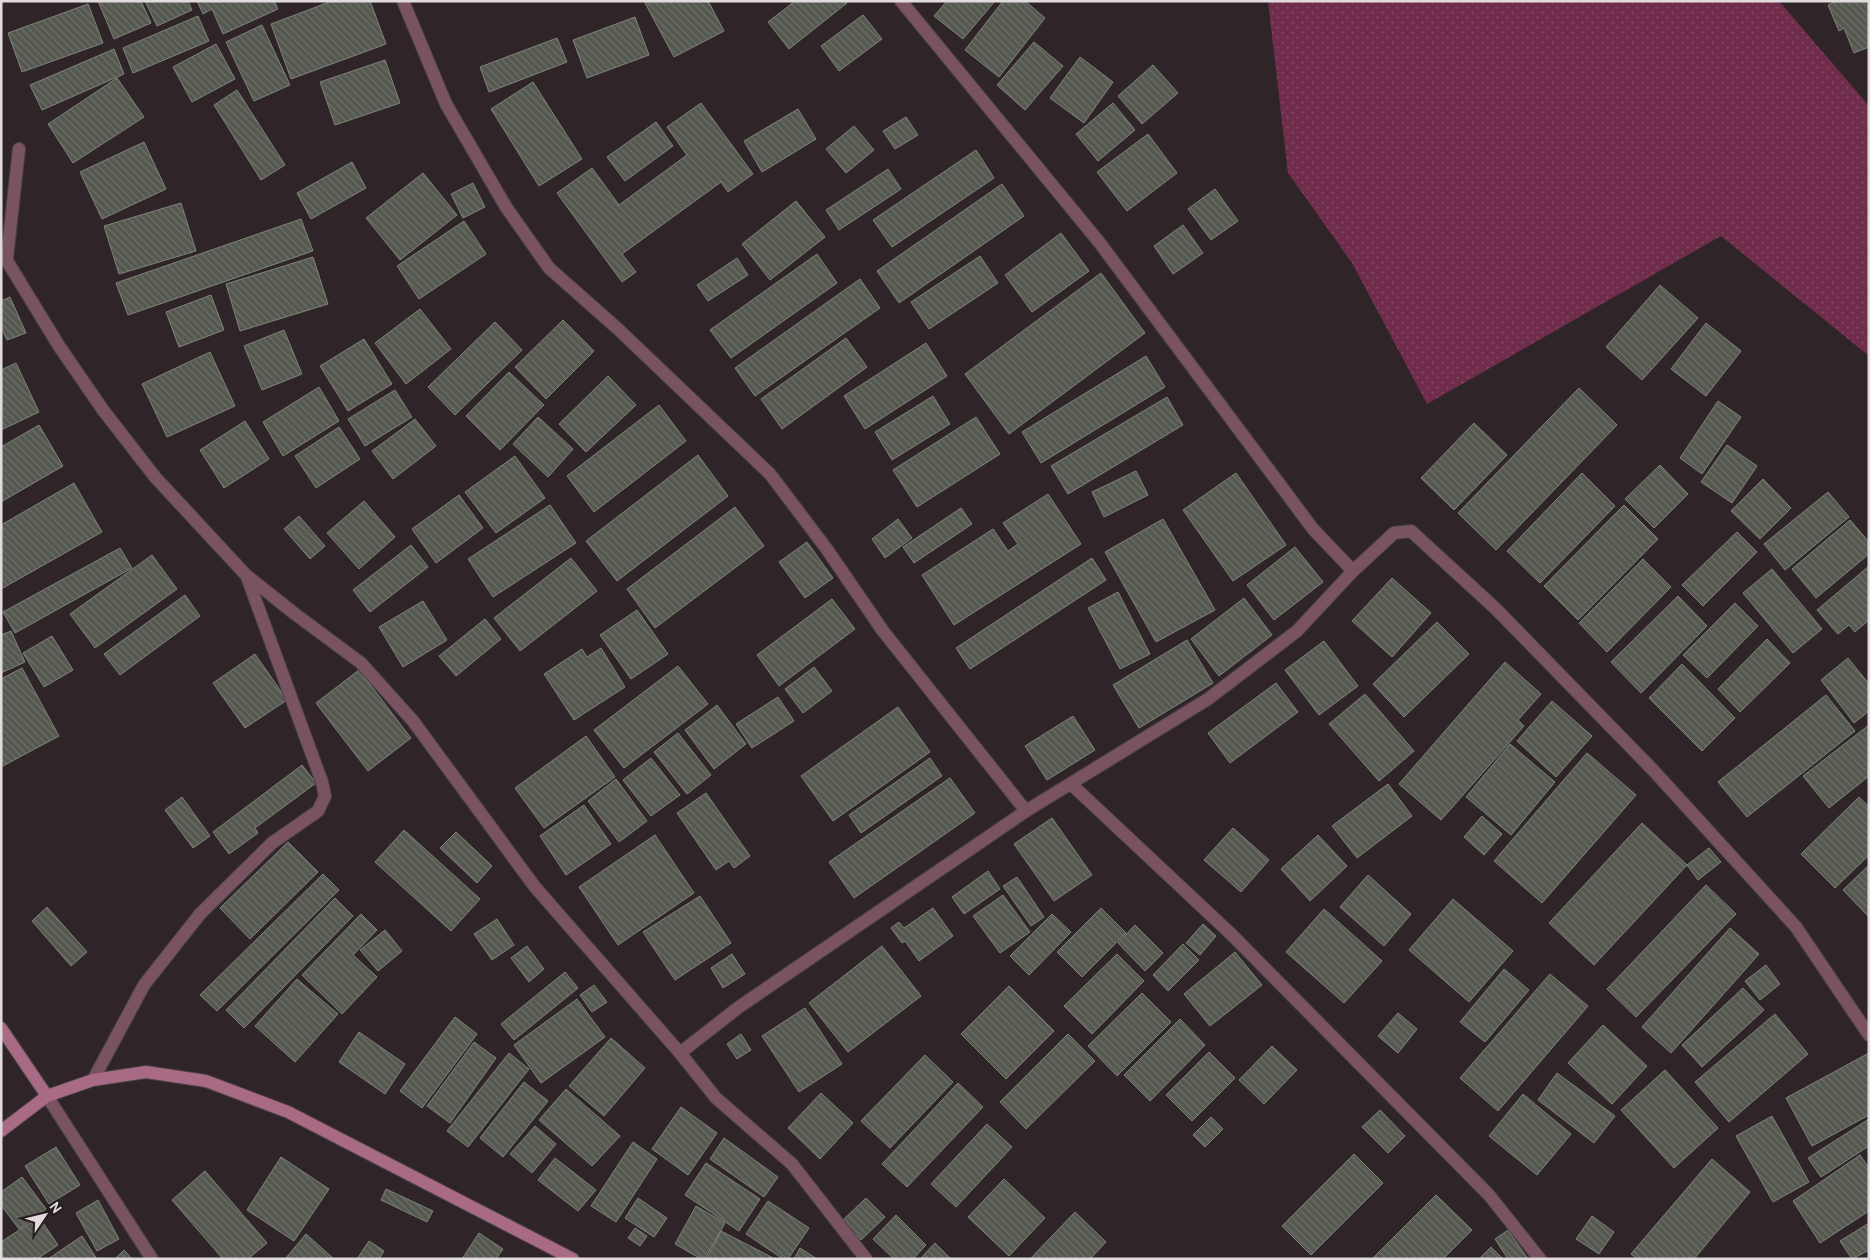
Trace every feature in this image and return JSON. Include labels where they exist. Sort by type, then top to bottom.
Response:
[{"type":"street","points":[[403,1],[446,104],[506,206],[549,268],[618,329],[770,474],[826,548],[883,631],[1026,811]]},
{"type":"street","points":[[901,1],[1099,242],[1313,529],[1353,571]]},
{"type":"street","points":[[19,149],[4,254],[59,346],[154,477],[246,575],[361,663],[412,720],[535,888],[680,1053],[716,1098],[792,1164],[866,1259]]},
{"type":"street","points":[[680,1053],[739,1007],[1026,811],[1215,694],[1297,632],[1353,571],[1394,533],[1411,531],[1496,608],[1652,770],[1796,927],[1869,1035]]},
{"type":"street","points":[[92,1080],[144,985],[200,914],[272,843],[318,811],[324,796],[322,782],[246,575]]},
{"type":"street","points":[[1071,784],[1230,934],[1489,1195],[1540,1259]]},
{"type":"street","points":[[1,1028],[152,1259]]},
{"type":"street","points":[[1,1131],[47,1096],[92,1080],[146,1072],[206,1081],[288,1112],[573,1259]]},
{"type":"shaded area","points":[[1268,1],[1779,1],[1869,106],[1869,356],[1721,236],[1427,404],[1352,263],[1288,173]]},
{"type":"building","points":[[98,1],[141,1],[151,23],[114,39]]},
{"type":"building","points":[[145,1],[188,1],[192,10],[157,26]]},
{"type":"building","points":[[197,1],[274,1],[278,9],[223,34],[212,9],[203,14]]},
{"type":"building","points":[[332,1],[370,1],[386,44],[291,79],[271,24]]},
{"type":"building","points":[[644,1],[708,1],[724,31],[674,57]]},
{"type":"building","points":[[795,1],[845,1],[847,3],[789,49],[768,22]]},
{"type":"building","points":[[947,1],[995,1],[963,39],[934,16]]},
{"type":"building","points":[[1003,1],[1025,1],[1045,18],[999,77],[965,50]]},
{"type":"building","points":[[1836,1],[1869,1],[1869,47],[1854,53],[1844,28],[1839,31],[1828,5]]},
{"type":"building","points":[[88,4],[103,43],[22,72],[8,33]]},
{"type":"building","points":[[863,15],[882,39],[839,71],[821,46]]},
{"type":"building","points":[[198,16],[209,41],[133,73],[123,48]]},
{"type":"building","points":[[635,17],[649,55],[587,78],[573,40]]},
{"type":"building","points":[[262,25],[290,85],[254,101],[226,42]]},
{"type":"building","points":[[557,38],[567,62],[489,92],[480,67]]},
{"type":"building","points":[[1034,42],[1063,66],[1025,110],[997,85]]},
{"type":"building","points":[[216,44],[235,79],[192,102],[173,67]]},
{"type":"building","points":[[114,49],[124,74],[42,110],[30,85]]},
{"type":"building","points":[[1080,57],[1113,82],[1084,123],[1050,98]]},
{"type":"building","points":[[385,60],[400,103],[335,125],[320,82]]},
{"type":"building","points":[[1153,65],[1178,93],[1142,124],[1118,96]]},
{"type":"building","points":[[117,78],[144,117],[73,163],[48,124]]},
{"type":"building","points":[[533,82],[582,159],[539,186],[491,109]]},
{"type":"building","points":[[237,90],[285,165],[261,180],[214,105]]},
{"type":"building","points":[[701,103],[753,174],[728,192],[721,182],[622,254],[636,272],[622,282],[557,193],[592,168],[619,205],[687,155],[667,127]]},
{"type":"building","points":[[1113,103],[1135,130],[1098,161],[1076,134]]},
{"type":"building","points":[[798,109],[816,139],[762,172],[744,141]]},
{"type":"building","points":[[906,117],[918,135],[895,149],[883,131]]},
{"type":"building","points":[[656,122],[673,146],[625,181],[607,157]]},
{"type":"building","points":[[854,126],[874,150],[846,173],[826,149]]},
{"type":"building","points":[[1148,134],[1177,173],[1127,211],[1097,172]]},
{"type":"building","points":[[144,142],[166,189],[102,219],[80,172]]},
{"type":"building","points":[[976,150],[994,178],[892,247],[873,220]]},
{"type":"building","points":[[352,162],[366,188],[311,219],[297,193]]},
{"type":"building","points":[[888,169],[901,189],[839,230],[826,210]]},
{"type":"building","points":[[423,173],[457,215],[400,260],[366,218]]},
{"type":"building","points":[[473,183],[485,207],[463,218],[451,194]]},
{"type":"building","points":[[1002,184],[1024,216],[899,303],[877,271]]},
{"type":"building","points":[[1215,189],[1238,221],[1211,240],[1188,209]]},
{"type":"building","points":[[796,201],[825,237],[770,280],[742,244]]},
{"type":"building","points":[[181,203],[196,251],[119,274],[104,226]]},
{"type":"building","points":[[301,219],[313,251],[128,315],[116,283]]},
{"type":"building","points":[[464,221],[486,254],[419,299],[397,266]]},
{"type":"building","points":[[1183,225],[1203,253],[1173,274],[1154,246]]},
{"type":"building","points":[[1061,233],[1089,271],[1032,312],[1005,275]]},
{"type":"building","points":[[817,254],[837,283],[731,358],[710,330]]},
{"type":"building","points":[[980,256],[998,283],[929,329],[911,302]]},
{"type":"building","points":[[313,257],[328,304],[240,331],[226,284]]},
{"type":"building","points":[[737,258],[748,275],[708,301],[697,285]]},
{"type":"building","points":[[1101,273],[1145,333],[1009,434],[965,374]]},
{"type":"building","points":[[860,279],[880,308],[755,396],[735,368]]},
{"type":"building","points":[[1660,285],[1698,318],[1642,380],[1606,347]]},
{"type":"building","points":[[211,295],[224,330],[179,347],[166,312]]},
{"type":"building","points":[[10,297],[26,333],[7,340],[1,327],[1,301]]},
{"type":"building","points":[[420,309],[451,349],[406,384],[375,343]]},
{"type":"building","points":[[563,320],[594,351],[546,399],[515,367]]},
{"type":"building","points":[[495,322],[522,350],[455,415],[428,387]]},
{"type":"building","points":[[1706,323],[1741,351],[1706,396],[1671,369]]},
{"type":"building","points":[[284,330],[302,374],[262,390],[244,346]]},
{"type":"building","points":[[846,338],[867,367],[782,429],[761,399]]},
{"type":"building","points":[[364,339],[392,384],[348,411],[320,366]]},
{"type":"building","points":[[926,343],[947,376],[865,429],[844,396]]},
{"type":"building","points":[[210,352],[235,406],[167,437],[142,384]]},
{"type":"building","points":[[1146,356],[1165,387],[1041,463],[1022,432]]},
{"type":"building","points":[[16,363],[39,412],[1,430],[1,370]]},
{"type":"building","points":[[509,372],[544,405],[500,450],[466,416]]},
{"type":"building","points":[[608,376],[636,405],[586,452],[559,424]]},
{"type":"building","points":[[319,387],[339,421],[283,456],[263,422]]},
{"type":"building","points":[[1579,388],[1617,425],[1496,550],[1458,513]]},
{"type":"building","points":[[395,390],[412,417],[365,446],[348,419]]},
{"type":"building","points":[[933,396],[950,424],[892,460],[875,432]]},
{"type":"building","points":[[1167,397],[1183,425],[1068,494],[1051,466]]},
{"type":"building","points":[[1718,401],[1741,417],[1702,474],[1680,458]]},
{"type":"building","points":[[659,405],[686,441],[594,512],[567,476]]},
{"type":"building","points":[[538,417],[573,449],[548,477],[513,444]]},
{"type":"building","points":[[976,417],[1000,454],[917,507],[893,470]]},
{"type":"building","points":[[415,419],[436,446],[393,479],[372,451]]},
{"type":"building","points":[[245,421],[269,459],[224,488],[200,450]]},
{"type":"building","points":[[1474,423],[1507,455],[1454,510],[1421,478]]},
{"type":"building","points":[[39,425],[63,466],[1,502],[1,447]]},
{"type":"building","points":[[339,427],[360,459],[316,488],[295,456]]},
{"type":"building","points":[[1727,445],[1757,466],[1732,503],[1701,482]]},
{"type":"building","points":[[698,455],[728,496],[617,581],[586,541]]},
{"type":"building","points":[[515,456],[545,498],[496,533],[465,492]]},
{"type":"building","points":[[1660,465],[1688,494],[1654,528],[1625,499]]},
{"type":"building","points":[[1136,471],[1148,495],[1104,517],[1092,492]]},
{"type":"building","points":[[1236,473],[1286,545],[1233,581],[1183,510]]},
{"type":"building","points":[[1582,473],[1615,506],[1540,583],[1507,551]]},
{"type":"building","points":[[1763,479],[1791,508],[1760,539],[1731,511]]},
{"type":"building","points":[[74,483],[102,532],[1,589],[1,525]]},
{"type":"building","points":[[1828,492],[1849,517],[1785,570],[1764,544]]},
{"type":"building","points":[[1048,494],[1081,544],[954,625],[922,575],[993,529],[1008,551],[1018,544],[1003,523]]},
{"type":"building","points":[[459,495],[483,528],[436,563],[412,529]]},
{"type":"building","points":[[364,501],[395,537],[359,569],[327,533]]},
{"type":"building","points":[[550,505],[576,543],[493,597],[468,559]]},
{"type":"building","points":[[1624,505],[1658,539],[1578,620],[1544,586]]},
{"type":"building","points":[[735,507],[764,546],[655,628],[627,589]]},
{"type":"building","points":[[961,508],[972,524],[914,563],[903,547]]},
{"type":"building","points":[[299,516],[325,546],[310,559],[284,529]]},
{"type":"building","points":[[898,519],[912,538],[885,558],[872,539]]},
{"type":"building","points":[[1163,519],[1215,610],[1156,642],[1105,552]]},
{"type":"building","points":[[1850,520],[1869,542],[1869,554],[1816,598],[1792,569]]},
{"type":"building","points":[[1737,532],[1757,552],[1703,606],[1682,585]]},
{"type":"building","points":[[807,542],[833,578],[805,598],[779,562]]},
{"type":"building","points":[[411,545],[428,567],[370,612],[353,590]]},
{"type":"building","points":[[1295,547],[1323,582],[1274,620],[1247,585]]},
{"type":"building","points":[[120,548],[132,568],[15,633],[3,612]]},
{"type":"building","points":[[152,555],[177,589],[95,648],[70,614]]},
{"type":"building","points":[[571,558],[597,591],[520,651],[494,618]]},
{"type":"building","points":[[1092,558],[1106,580],[970,669],[956,648]]},
{"type":"building","points":[[1643,559],[1671,587],[1607,652],[1579,623]]},
{"type":"building","points":[[1869,566],[1869,620],[1855,632],[1849,625],[1838,634],[1817,610]]},
{"type":"building","points":[[1772,569],[1822,629],[1793,653],[1743,593]]},
{"type":"building","points":[[1392,578],[1431,613],[1392,657],[1352,621]]},
{"type":"building","points":[[1118,592],[1150,654],[1120,669],[1088,608]]},
{"type":"building","points":[[185,595],[200,616],[120,675],[104,654]]},
{"type":"building","points":[[1678,596],[1707,626],[1641,693],[1611,662]]},
{"type":"building","points":[[1244,598],[1272,635],[1219,676],[1191,639]]},
{"type":"building","points":[[832,599],[855,629],[779,686],[757,655]]},
{"type":"building","points":[[423,601],[447,640],[403,667],[379,627]]},
{"type":"building","points":[[1735,603],[1758,626],[1707,678],[1683,655]]},
{"type":"building","points":[[637,610],[668,654],[631,679],[600,635]]},
{"type":"building","points":[[485,619],[501,639],[456,676],[439,656]]},
{"type":"building","points":[[1437,622],[1469,654],[1404,717],[1373,684]]},
{"type":"building","points":[[11,631],[25,662],[1,673],[1,635]]},
{"type":"building","points":[[52,636],[73,670],[44,687],[23,653]]},
{"type":"building","points":[[1767,639],[1790,663],[1740,712],[1718,689]]},
{"type":"building","points":[[1187,640],[1213,683],[1139,728],[1113,685]]},
{"type":"building","points":[[1324,641],[1358,686],[1319,715],[1285,670]]},
{"type":"building","points":[[601,648],[625,687],[574,720],[544,674],[582,649],[587,657]]},
{"type":"building","points":[[255,654],[287,700],[245,728],[213,683]]},
{"type":"building","points":[[1848,658],[1869,684],[1869,711],[1854,723],[1821,680]]},
{"type":"building","points":[[1505,662],[1541,694],[1518,720],[1524,726],[1441,820],[1399,784]]},
{"type":"building","points":[[1682,664],[1735,718],[1702,751],[1649,698]]},
{"type":"building","points":[[678,666],[708,704],[624,768],[594,730]]},
{"type":"building","points":[[814,667],[832,691],[803,713],[785,689]]},
{"type":"building","points":[[22,668],[59,736],[1,767],[1,679]]},
{"type":"building","points":[[359,670],[411,738],[368,771],[316,703]]},
{"type":"building","points":[[1276,683],[1298,712],[1230,763],[1208,733]]},
{"type":"building","points":[[1365,694],[1414,751],[1379,781],[1329,724]]},
{"type":"building","points":[[1826,695],[1855,731],[1747,817],[1718,782]]},
{"type":"building","points":[[778,697],[794,721],[752,748],[736,724]]},
{"type":"building","points":[[1552,701],[1592,736],[1556,777],[1517,741]]},
{"type":"building","points":[[717,705],[746,744],[714,769],[685,730]]},
{"type":"building","points":[[898,707],[930,752],[833,821],[801,776]]},
{"type":"building","points":[[1073,716],[1095,750],[1047,780],[1025,746]]},
{"type":"building","points":[[1869,725],[1869,776],[1829,808],[1803,776]]},
{"type":"building","points":[[678,733],[711,775],[687,794],[654,752]]},
{"type":"building","points":[[586,736],[615,777],[544,828],[515,788]]},
{"type":"building","points":[[1510,744],[1555,782],[1511,835],[1466,797]]},
{"type":"building","points":[[1587,753],[1636,795],[1542,903],[1494,861]]},
{"type":"building","points":[[651,758],[680,795],[651,816],[623,780]]},
{"type":"building","points":[[930,758],[942,776],[861,833],[849,815]]},
{"type":"building","points":[[302,765],[316,783],[255,828],[258,833],[229,854],[213,832]]},
{"type":"building","points":[[950,778],[975,813],[854,898],[829,862]]},
{"type":"building","points":[[616,779],[647,821],[619,842],[588,801]]},
{"type":"building","points":[[1388,784],[1412,816],[1357,858],[1332,826]]},
{"type":"building","points":[[706,793],[750,856],[734,868],[729,861],[716,870],[677,813]]},
{"type":"building","points":[[182,797],[210,836],[193,848],[165,810]]},
{"type":"building","points":[[1859,797],[1869,807],[1869,855],[1835,888],[1801,854]]},
{"type":"building","points":[[584,805],[611,844],[566,875],[540,836]]},
{"type":"building","points":[[1482,816],[1502,834],[1484,855],[1464,837]]},
{"type":"building","points":[[1052,818],[1092,875],[1054,901],[1014,844]]},
{"type":"building","points":[[1642,823],[1687,865],[1594,965],[1549,923]]},
{"type":"building","points":[[1233,828],[1269,860],[1241,892],[1204,860]]},
{"type":"building","points":[[404,830],[480,899],[451,931],[375,862]]},
{"type":"building","points":[[456,832],[492,866],[477,883],[440,848]]},
{"type":"building","points":[[655,835],[694,893],[618,945],[579,887]]},
{"type":"building","points":[[1318,835],[1347,866],[1310,901],[1281,869]]},
{"type":"building","points":[[288,842],[318,872],[250,939],[220,908]]},
{"type":"building","points":[[1709,848],[1721,862],[1698,880],[1687,865]]},
{"type":"building","points":[[1869,865],[1869,917],[1843,890]]},
{"type":"building","points":[[988,871],[1000,889],[964,914],[952,897]]},
{"type":"building","points":[[323,874],[339,890],[217,1011],[200,995]]},
{"type":"building","points":[[1368,875],[1411,914],[1384,946],[1340,907]]},
{"type":"building","points":[[1017,877],[1044,917],[1031,926],[1003,886]]},
{"type":"building","points":[[1706,885],[1736,914],[1636,1017],[1607,989]]},
{"type":"building","points":[[1003,895],[1030,932],[1000,953],[973,916]]},
{"type":"building","points":[[700,896],[731,943],[675,980],[643,932]]},
{"type":"building","points":[[335,898],[353,916],[244,1028],[226,1010]]},
{"type":"building","points":[[1453,899],[1513,951],[1469,1002],[1409,950]]},
{"type":"building","points":[[47,907],[87,952],[71,966],[32,921]]},
{"type":"building","points":[[933,908],[953,936],[919,961],[905,941],[902,943],[891,928],[899,922],[904,928]]},
{"type":"building","points":[[1101,908],[1126,933],[1082,977],[1057,952]]},
{"type":"building","points":[[1324,909],[1382,961],[1344,1003],[1286,952]]},
{"type":"building","points":[[361,914],[377,930],[353,955],[377,977],[342,1014],[302,975]]},
{"type":"building","points":[[1052,914],[1071,932],[1029,975],[1010,956]]},
{"type":"building","points":[[497,919],[514,945],[492,960],[474,934]]},
{"type":"building","points":[[1203,924],[1216,936],[1200,955],[1186,943]]},
{"type":"building","points":[[1135,925],[1163,953],[1145,971],[1118,943]]},
{"type":"building","points":[[1730,928],[1759,954],[1671,1053],[1642,1027]]},
{"type":"building","points":[[385,930],[402,951],[378,971],[360,950]]},
{"type":"building","points":[[1183,944],[1199,960],[1168,991],[1153,975]]},
{"type":"building","points":[[527,946],[544,969],[529,982],[511,958]]},
{"type":"building","points":[[882,946],[921,996],[848,1052],[809,1003]]},
{"type":"building","points":[[1235,952],[1262,985],[1210,1026],[1184,994]]},
{"type":"building","points":[[732,954],[745,974],[723,988],[711,968]]},
{"type":"building","points":[[1117,954],[1144,981],[1092,1034],[1064,1006]]},
{"type":"building","points":[[1766,965],[1780,984],[1760,1000],[1745,981]]},
{"type":"building","points":[[1504,969],[1529,990],[1485,1042],[1460,1022]]},
{"type":"building","points":[[565,972],[578,988],[514,1040],[501,1024]]},
{"type":"building","points":[[1550,974],[1588,1006],[1498,1111],[1460,1078]]},
{"type":"building","points":[[297,979],[338,1014],[295,1062],[255,1026]]},
{"type":"building","points":[[594,985],[607,1002],[592,1012],[580,995]]},
{"type":"building","points":[[1009,986],[1054,1031],[1006,1079],[961,1034]]},
{"type":"building","points":[[1743,988],[1764,1010],[1702,1067],[1682,1045]]},
{"type":"building","points":[[1142,993],[1171,1022],[1117,1076],[1088,1046]]},
{"type":"building","points":[[577,999],[605,1037],[541,1083],[514,1045]]},
{"type":"building","points":[[805,1008],[842,1064],[799,1092],[762,1036]]},
{"type":"building","points":[[1398,1013],[1417,1029],[1398,1053],[1378,1036]]},
{"type":"building","points":[[1775,1014],[1808,1054],[1729,1122],[1695,1082]]},
{"type":"building","points":[[455,1017],[477,1034],[422,1108],[400,1091]]},
{"type":"building","points":[[1180,1019],[1205,1045],[1150,1101],[1124,1075]]},
{"type":"building","points":[[1603,1025],[1647,1066],[1612,1104],[1568,1063]]},
{"type":"building","points":[[359,1032],[405,1064],[385,1094],[339,1062]]},
{"type":"building","points":[[741,1034],[751,1050],[737,1059],[727,1044]]},
{"type":"building","points":[[1068,1034],[1095,1061],[1026,1129],[1000,1102]]},
{"type":"building","points":[[611,1038],[645,1068],[604,1116],[569,1086]]},
{"type":"building","points":[[474,1042],[496,1058],[450,1123],[427,1106]]},
{"type":"building","points":[[1272,1046],[1297,1070],[1264,1104],[1239,1080]]},
{"type":"building","points":[[1209,1052],[1235,1078],[1192,1121],[1166,1095]]},
{"type":"building","points":[[509,1053],[529,1069],[468,1147],[447,1131]]},
{"type":"building","points":[[1869,1053],[1869,1115],[1812,1146],[1786,1098]]},
{"type":"building","points":[[925,1055],[953,1082],[890,1148],[861,1121]]},
{"type":"building","points":[[1665,1070],[1718,1128],[1674,1168],[1621,1110]]},
{"type":"building","points":[[1557,1073],[1615,1116],[1594,1143],[1538,1100]]},
{"type":"building","points":[[524,1082],[548,1101],[503,1157],[480,1138]]},
{"type":"building","points":[[958,1083],[983,1107],[907,1187],[882,1164]]},
{"type":"building","points":[[566,1089],[620,1136],[592,1166],[539,1120]]},
{"type":"building","points":[[821,1093],[853,1123],[820,1159],[788,1128]]},
{"type":"building","points":[[1523,1094],[1571,1134],[1537,1175],[1489,1136]]},
{"type":"building","points":[[681,1107],[717,1133],[688,1175],[652,1149]]},
{"type":"building","points":[[1380,1110],[1405,1136],[1388,1153],[1362,1127]]},
{"type":"building","points":[[1772,1116],[1809,1182],[1773,1202],[1736,1136]]},
{"type":"building","points":[[1211,1117],[1223,1129],[1205,1147],[1193,1135]]},
{"type":"building","points":[[1869,1119],[1869,1146],[1821,1177],[1808,1158]]},
{"type":"building","points":[[987,1124],[1012,1147],[956,1207],[931,1184]]},
{"type":"building","points":[[535,1126],[556,1144],[532,1173],[510,1154]]},
{"type":"building","points":[[724,1138],[778,1177],[764,1197],[710,1159]]},
{"type":"building","points":[[633,1142],[657,1159],[616,1222],[591,1206]]},
{"type":"building","points":[[56,1147],[80,1185],[49,1204],[25,1166]]},
{"type":"building","points":[[1354,1154],[1383,1183],[1311,1255],[1282,1226]]},
{"type":"building","points":[[1860,1155],[1869,1168],[1869,1211],[1820,1243],[1793,1201]]},
{"type":"building","points":[[281,1157],[329,1189],[294,1241],[247,1210]]},
{"type":"building","points":[[555,1158],[596,1190],[578,1211],[538,1180]]},
{"type":"building","points":[[1712,1159],[1750,1192],[1694,1259],[1637,1259],[1631,1254]]},
{"type":"building","points":[[706,1163],[760,1199],[739,1231],[685,1195]]},
{"type":"building","points":[[205,1171],[267,1243],[248,1259],[223,1259],[172,1200]]},
{"type":"building","points":[[22,1177],[46,1209],[19,1229],[1,1205],[1,1192]]},
{"type":"building","points":[[1004,1179],[1045,1218],[1009,1256],[968,1217]]},
{"type":"building","points":[[386,1189],[433,1211],[427,1222],[381,1200]]},
{"type":"building","points":[[1436,1195],[1472,1230],[1443,1259],[1372,1259]]},
{"type":"building","points":[[638,1198],[667,1218],[654,1237],[625,1218]]},
{"type":"building","points":[[866,1198],[885,1217],[861,1240],[842,1221]]},
{"type":"building","points":[[98,1200],[119,1239],[97,1251],[76,1213]]},
{"type":"building","points":[[768,1201],[809,1228],[788,1259],[783,1259],[746,1234]]},
{"type":"building","points":[[696,1206],[725,1223],[705,1259],[701,1259],[675,1244]]},
{"type":"building","points":[[1075,1212],[1106,1242],[1090,1259],[1030,1259]]},
{"type":"building","points":[[896,1215],[926,1245],[913,1259],[894,1259],[873,1239]]},
{"type":"building","points":[[1592,1216],[1614,1232],[1599,1254],[1576,1239]]},
{"type":"building","points":[[39,1217],[58,1245],[37,1259],[1,1259],[1,1242]]},
{"type":"building","points":[[1869,1223],[1869,1250],[1852,1259],[1840,1241]]},
{"type":"building","points":[[635,1228],[647,1236],[640,1246],[628,1238]]},
{"type":"building","points":[[1508,1230],[1528,1259],[1508,1259],[1495,1239]]},
{"type":"building","points":[[721,1231],[775,1259],[707,1259]]},
{"type":"building","points":[[479,1233],[503,1249],[496,1259],[462,1259]]},
{"type":"building","points":[[306,1234],[334,1259],[285,1259]]},
{"type":"building","points":[[82,1236],[97,1259],[48,1259]]},
{"type":"building","points":[[369,1241],[384,1251],[379,1259],[357,1259]]},
{"type":"building","points":[[935,1243],[951,1259],[920,1259]]},
{"type":"building","points":[[1491,1247],[1503,1259],[1479,1259]]},
{"type":"building","points":[[800,1248],[817,1259],[794,1259]]},
{"type":"building","points":[[124,1250],[132,1259],[115,1259]]}]
